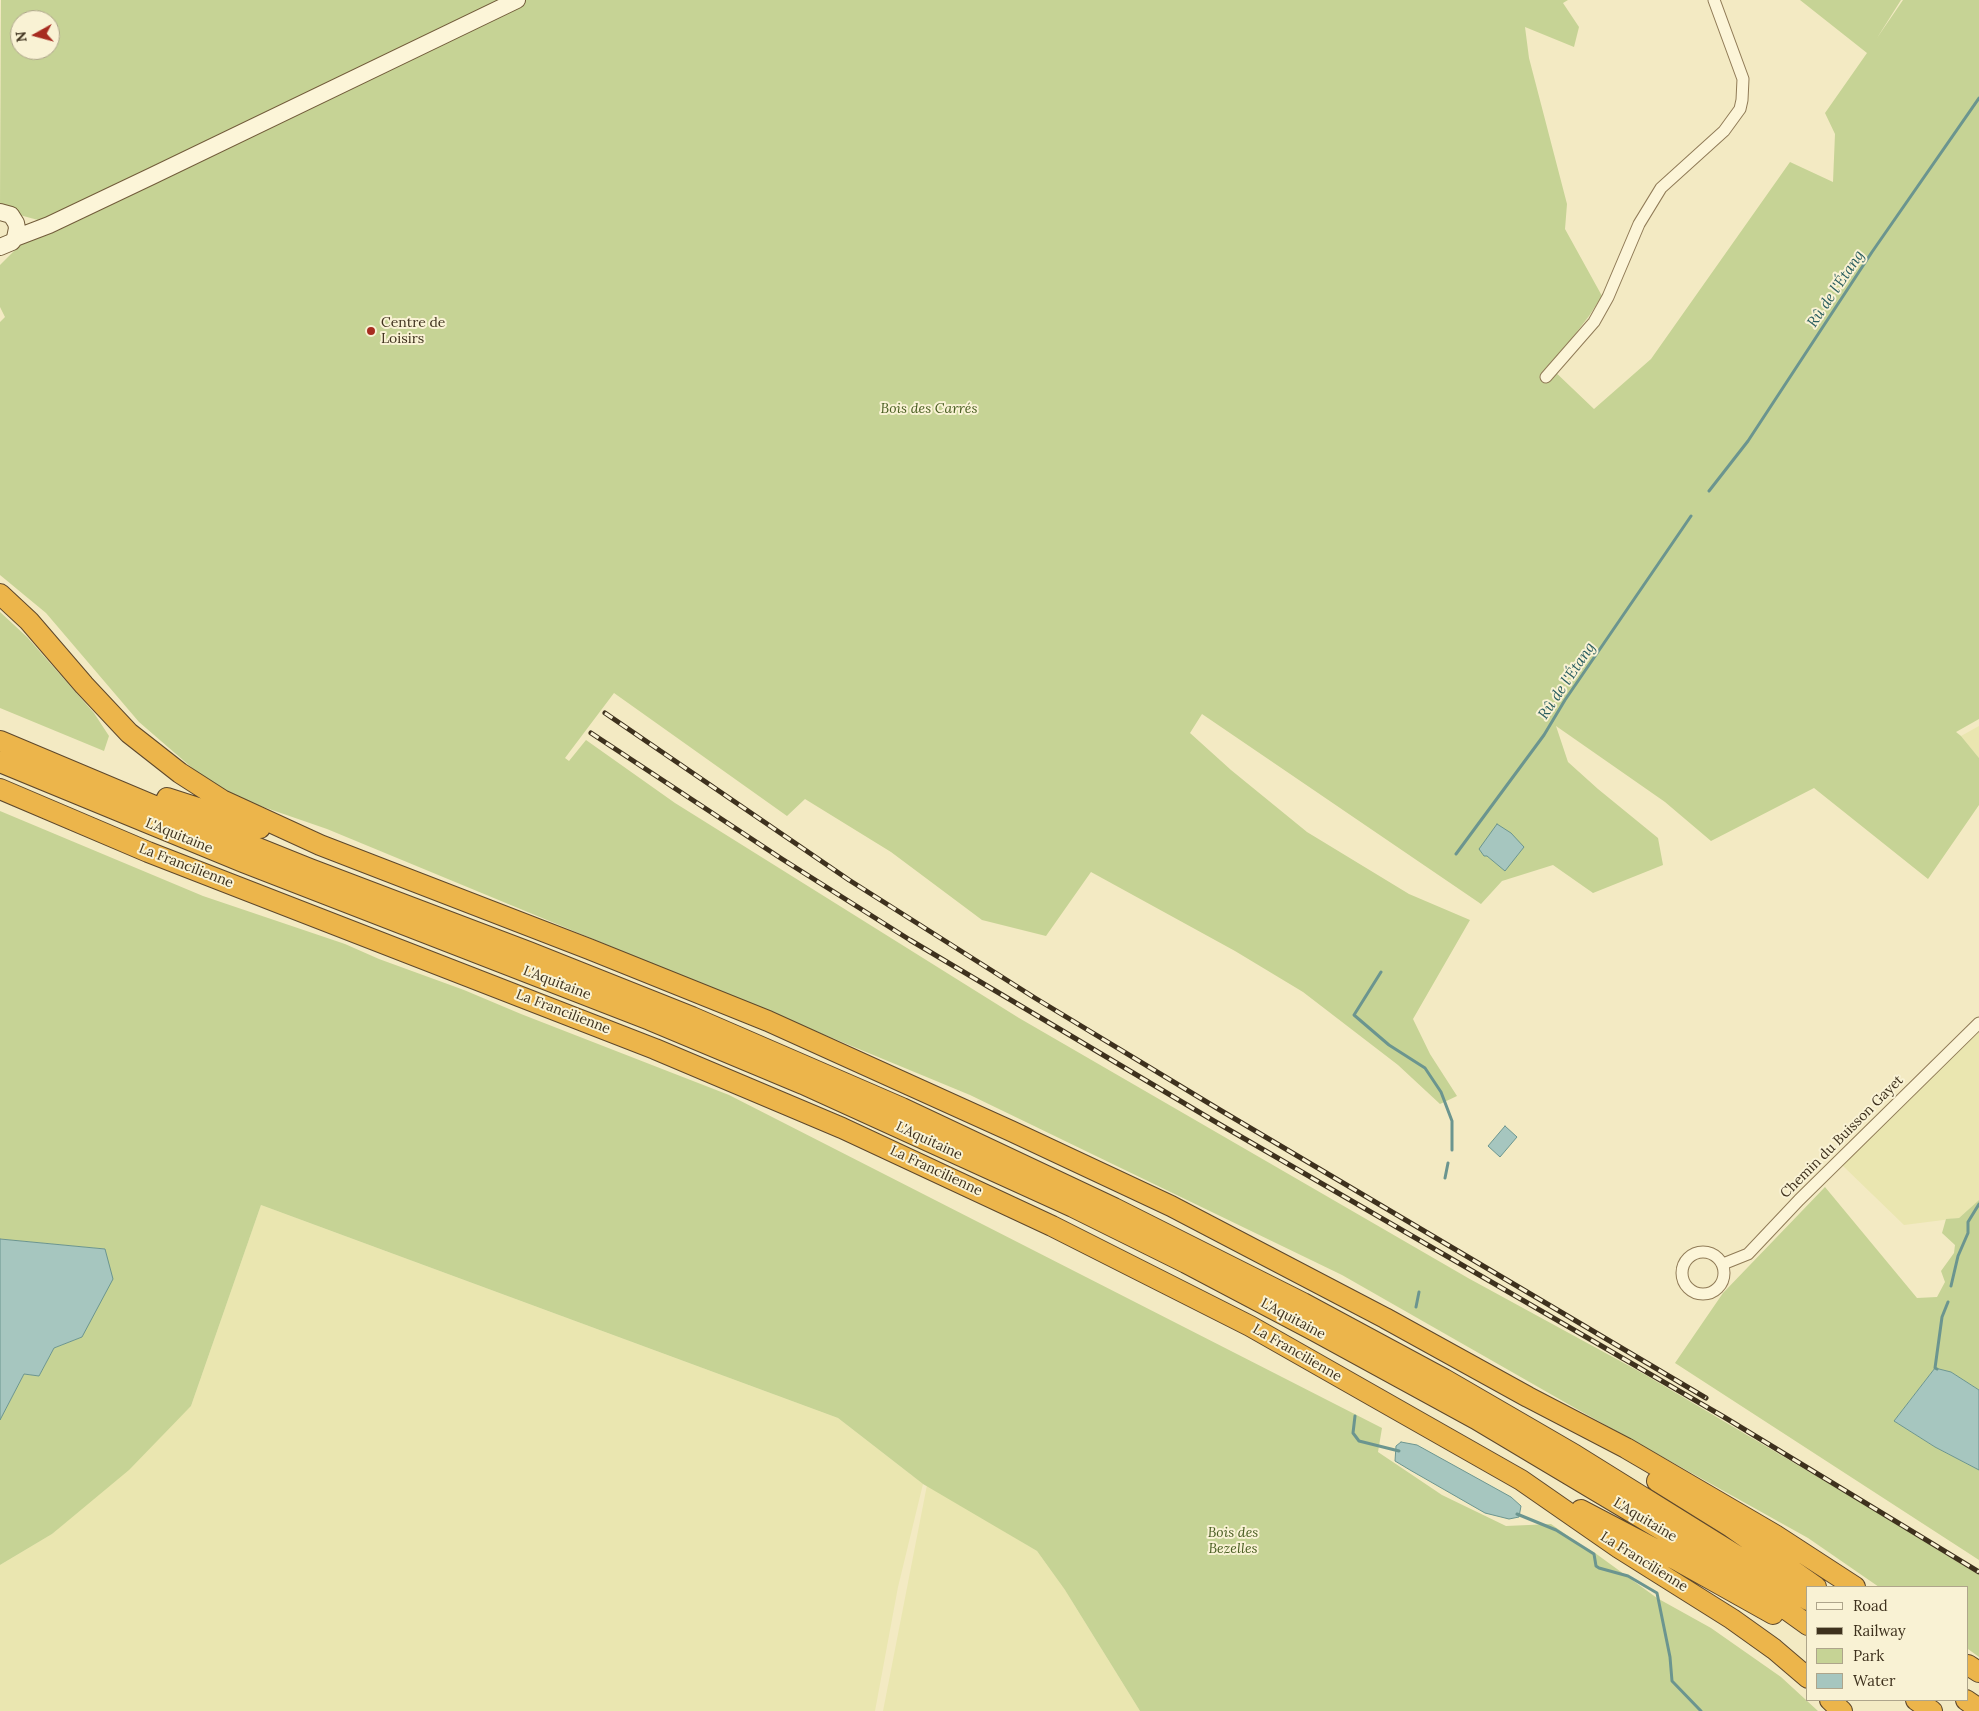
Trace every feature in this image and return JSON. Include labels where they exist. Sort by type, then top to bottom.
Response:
[{"type":"highway","points":[[0,594],[29,621],[84,686],[129,733],[163,760],[222,800],[320,845],[768,1021],[1011,1131],[1180,1211],[1385,1318],[1528,1398],[1626,1448],[1726,1505],[1853,1586]]},
{"type":"highway","name":"L'Aquitaine","points":[[0,741],[310,869],[529,952],[692,1017],[902,1108],[1114,1208],[1304,1303],[1452,1384],[1575,1455],[1806,1599]]},
{"type":"highway","points":[[24,752],[62,760],[225,818],[320,845]]},
{"type":"highway","name":"L'Aquitaine","points":[[0,762],[243,862],[668,1027],[804,1084],[1073,1207],[1186,1263],[1313,1330],[1476,1420],[1730,1572],[1806,1624]]},
{"type":"highway","name":"La Francilienne","points":[[0,789],[148,852],[637,1041],[860,1136],[1052,1226],[1250,1326],[1521,1480],[1619,1548],[1732,1619],[1774,1649],[1806,1676]]},
{"type":"highway","points":[[1528,1398],[1617,1457],[1731,1527],[1815,1586]]},
{"type":"highway","points":[[1521,1480],[1611,1524],[1806,1632]]},
{"type":"highway","points":[[1831,1701],[1842,1711]]},
{"type":"highway","points":[[1917,1701],[1932,1711]]},
{"type":"highway","points":[[1967,1701],[1979,1709]]},
{"type":"main road","points":[[0,246],[7,245],[15,238],[49,225],[516,0]]},
{"type":"main road","points":[[4,213],[23,223],[49,225]]},
{"type":"main road","points":[[4,213],[18,228],[15,238]]},
{"type":"street","points":[[1546,377],[1594,322],[1608,297],[1638,224],[1661,188],[1724,131],[1740,109],[1743,79],[1714,0]]},
{"type":"street","name":"Chemin du Buisson Gayet","points":[[1723,1264],[1748,1254],[1799,1200],[1979,1023]]},
{"type":"shaded area","points":[[1979,726],[1979,758],[1961,736]]},
{"type":"shaded area","points":[[1979,1032],[1979,1200],[1959,1218],[1904,1225],[1842,1165],[1933,1074]]},
{"type":"shaded area","points":[[261,1205],[838,1418],[923,1484],[898,1587],[875,1711],[0,1711],[0,1565],[52,1534],[191,1406]]},
{"type":"shaded area","points":[[927,1485],[1037,1551],[1065,1590],[1140,1711],[883,1711]]},
{"type":"green space","name":"Bois des Carrés","points":[[1,0],[1568,0],[1563,3],[1579,27],[1574,47],[1525,27],[1529,58],[1567,204],[1565,229],[1602,296],[1550,367],[1594,409],[1651,359],[1790,162],[1833,182],[1835,134],[1825,113],[1867,53],[1800,0],[1901,0],[1877,38],[1903,0],[1979,0],[1979,719],[1956,732],[1979,758],[1979,805],[1928,879],[1814,788],[1711,841],[1665,802],[1556,726],[1568,762],[1658,838],[1663,865],[1593,893],[1553,865],[1502,881],[1481,904],[1202,714],[1190,733],[1231,770],[1307,832],[1409,894],[1470,920],[1413,1019],[1430,1054],[1457,1096],[1440,1104],[1398,1065],[1303,992],[1235,951],[1091,872],[1046,936],[982,920],[891,852],[805,799],[787,816],[614,693],[565,758],[569,761],[586,740],[675,803],[1019,1018],[1468,1278],[1644,1374],[1872,1509],[1979,1575],[1979,1657],[1969,1650],[1969,1586],[1878,1586],[1808,1538],[1342,1275],[970,1095],[327,829],[220,792],[139,722],[46,613],[0,575],[0,322],[5,317],[0,307],[0,265],[20,245],[50,231],[47,219],[38,220],[16,214],[0,203]],"holes":[[[1523,847],[1505,870],[1487,856]]]},
{"type":"green space","points":[[0,612],[27,637],[94,713],[109,736],[104,751],[0,708]]},
{"type":"green space","name":"Bois des Bezelles","points":[[0,811],[203,896],[345,944],[379,959],[464,990],[729,1095],[1382,1428],[1378,1452],[1442,1495],[1506,1526],[1551,1524],[1657,1598],[1711,1628],[1781,1677],[1818,1711],[1140,1711],[1065,1590],[1037,1551],[923,1484],[838,1418],[261,1205],[191,1406],[129,1470],[52,1534],[0,1565],[0,1420],[24,1374],[39,1376],[54,1348],[82,1337],[105,1249],[0,1239]]},
{"type":"green space","points":[[1825,1187],[1917,1298],[1937,1297],[1945,1282],[1941,1271],[1954,1253],[1955,1245],[1942,1233],[1946,1219],[1959,1218],[1979,1200],[1979,1390],[1951,1372],[1935,1368],[1894,1421],[1935,1447],[1979,1470],[1979,1560],[1675,1363],[1723,1293]]},
{"type":"water","points":[[1497,824],[1511,833],[1524,847],[1505,871],[1487,856],[1484,856],[1479,849]]},
{"type":"water","points":[[1505,1126],[1517,1137],[1500,1157],[1488,1146]]},
{"type":"water","points":[[0,1239],[105,1249],[113,1279],[82,1337],[54,1348],[39,1376],[24,1374],[0,1420]]},
{"type":"water","points":[[1935,1368],[1951,1372],[1979,1390],[1979,1470],[1935,1447],[1894,1421]]},
{"type":"water","points":[[1401,1442],[1417,1445],[1511,1497],[1521,1506],[1519,1517],[1509,1519],[1485,1513],[1395,1461],[1396,1446]]},
{"type":"waterway","name":"Rû de l'Étang","points":[[1709,491],[1748,441],[1872,252],[1979,98]]},
{"type":"waterway","name":"Rû de l'Étang","points":[[1456,854],[1544,735],[1565,700],[1691,516]]},
{"type":"waterway","name":"Rû de l'Étang","points":[[1381,972],[1354,1015],[1389,1045],[1425,1068],[1441,1092],[1452,1121],[1452,1150]]},
{"type":"waterway","name":"Rû de l'Étang","points":[[1445,1178],[1448,1163]]},
{"type":"waterway","points":[[1951,1286],[1958,1256],[1968,1233],[1968,1222],[1979,1204]]},
{"type":"waterway","points":[[1416,1307],[1419,1292]]},
{"type":"waterway","points":[[1937,1369],[1935,1368],[1942,1317],[1948,1302]]},
{"type":"waterway","points":[[1355,1416],[1353,1433],[1359,1441],[1399,1451]]},
{"type":"waterway","points":[[1517,1514],[1556,1530],[1594,1554],[1596,1566],[1599,1568],[1628,1576],[1657,1593],[1670,1657],[1672,1681],[1701,1711]]},
{"type":"railway","points":[[605,713],[849,880],[1035,998],[1706,1398]]},
{"type":"railway","points":[[591,733],[782,859],[910,940],[1214,1121],[1724,1417],[1979,1572]]},
{"type":"place","name":"Centre de Loisirs","points":[[371,331]]}]
